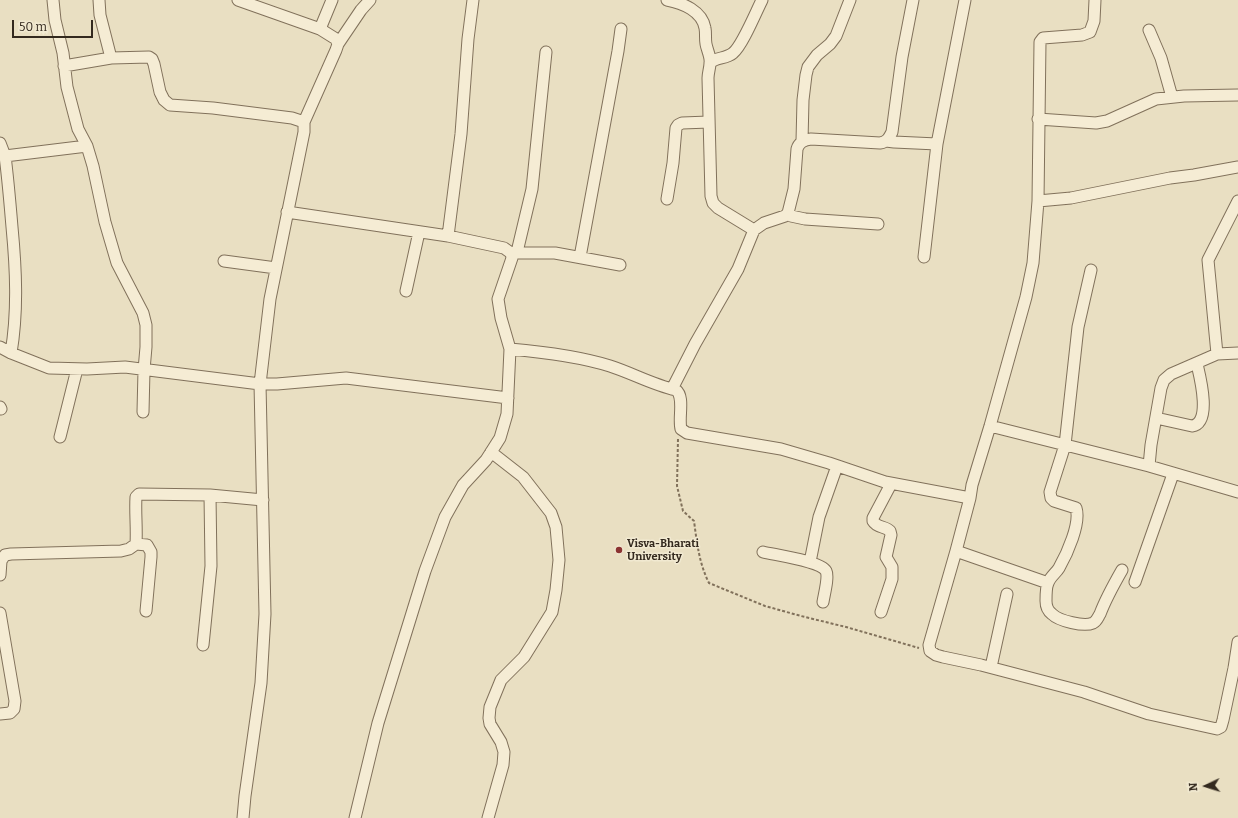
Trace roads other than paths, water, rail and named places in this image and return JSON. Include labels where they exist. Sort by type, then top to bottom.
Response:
[{"type":"street","points":[[53,0],[55,20],[63,53],[67,87],[78,129],[87,146],[93,166],[105,222],[117,263],[143,313],[146,325],[143,412]]},
{"type":"street","points":[[99,0],[100,15],[111,58]]},
{"type":"street","points":[[238,0],[320,29],[336,39],[338,44]]},
{"type":"street","points":[[320,29],[332,0]]},
{"type":"street","points":[[243,818],[261,683],[265,614],[260,384],[270,299],[304,132],[304,122],[338,44],[361,10],[370,0]]},
{"type":"street","points":[[448,236],[461,134],[468,39],[473,0]]},
{"type":"street","points":[[667,0],[687,6],[695,12],[705,28],[706,46],[710,63],[708,78],[711,196],[718,208],[754,230]]},
{"type":"street","points":[[710,63],[712,61],[727,57],[738,49],[762,0]]},
{"type":"street","points":[[788,213],[794,189],[797,149],[802,141],[803,100],[808,67],[817,55],[830,44],[836,36],[850,0]]},
{"type":"street","points":[[886,141],[892,132],[902,57],[913,0]]},
{"type":"street","points":[[924,257],[937,144],[965,0]]},
{"type":"street","points":[[1096,0],[1094,20],[1090,32],[1082,35],[1043,38],[1040,42],[1038,201],[1033,263],[1026,297],[972,485],[956,551],[929,645],[930,651],[943,657],[991,667],[1084,692],[1150,714],[1217,729],[1221,727],[1223,720],[1238,642]]},
{"type":"street","points":[[580,256],[621,29]]},
{"type":"street","points":[[1149,30],[1161,58],[1172,97]]},
{"type":"street","points":[[355,818],[380,716],[426,571],[445,517],[463,485],[486,460],[500,438],[507,414],[510,349],[501,318],[498,299],[514,252],[532,189],[546,52]]},
{"type":"street","points":[[64,66],[111,58],[149,57],[152,59],[154,64],[160,92],[164,100],[170,105],[213,108],[292,118],[304,122]]},
{"type":"street","points":[[1038,119],[1096,123],[1107,121],[1156,99],[1172,97],[1238,95]]},
{"type":"street","points":[[667,199],[673,163],[676,128],[682,123],[709,122]]},
{"type":"street","points":[[802,141],[811,139],[864,143],[880,143],[886,141],[937,144]]},
{"type":"street","points":[[0,143],[5,156],[8,179],[5,211],[14,249],[16,301],[14,336],[11,353]]},
{"type":"street","points":[[5,156],[87,146]]},
{"type":"street","points":[[1038,201],[1071,198],[1170,178],[1238,167]]},
{"type":"street","points":[[1217,354],[1208,260],[1238,201]]},
{"type":"street","points":[[287,212],[448,236],[504,248],[514,252],[554,253],[580,256],[620,265]]},
{"type":"street","points":[[672,389],[695,344],[738,269],[754,230],[764,223],[788,213]]},
{"type":"street","points":[[788,213],[791,216],[800,218],[878,224]]},
{"type":"street","points":[[406,291],[419,232]]},
{"type":"street","points":[[224,261],[276,268]]},
{"type":"street","points":[[1091,270],[1078,327],[1065,444],[1050,492],[1051,498],[1054,501],[1076,508],[1078,519],[1069,546],[1058,569],[1048,583],[1046,604],[1048,610],[1052,615],[1068,622],[1092,624],[1097,620],[1122,570]]},
{"type":"street","points":[[0,347],[49,368],[77,369],[125,367],[260,384],[278,384],[346,378],[508,398]]},
{"type":"street","points":[[510,349],[573,356],[610,366],[672,389],[679,393],[681,399],[680,424],[681,429],[687,433],[781,449],[891,484],[970,498]]},
{"type":"street","points":[[1149,466],[1151,445],[1161,388],[1164,380],[1171,374],[1217,354],[1238,353]]},
{"type":"street","points":[[1156,418],[1192,426],[1196,426],[1200,422],[1203,398],[1197,364]]},
{"type":"street","points":[[60,436],[77,369]]},
{"type":"street","points":[[990,426],[1149,466],[1238,492]]},
{"type":"street","points":[[488,818],[503,765],[504,752],[501,742],[490,724],[490,707],[501,680],[524,657],[552,612],[559,560],[556,527],[551,513],[523,477],[491,452]]},
{"type":"street","points":[[810,562],[819,516],[838,466]]},
{"type":"street","points":[[1135,582],[1173,474]]},
{"type":"street","points":[[881,612],[892,579],[892,567],[886,557],[890,531],[876,525],[873,522],[873,518],[891,484]]},
{"type":"street","points":[[136,544],[136,497],[139,494],[210,494],[263,500]]},
{"type":"street","points":[[203,645],[211,566],[210,494]]},
{"type":"street","points":[[0,575],[1,561],[5,555],[121,551],[130,549],[136,544],[147,545],[151,552],[146,611]]},
{"type":"street","points":[[956,551],[1048,583]]},
{"type":"street","points":[[763,552],[810,562],[826,571],[827,577],[823,602]]},
{"type":"street","points":[[991,667],[1007,594]]},
{"type":"street","points":[[0,613],[15,701],[14,709],[10,713],[0,714]]},
{"type":"place","name":"Visva-Bharati University","points":[[619,550]]}]
